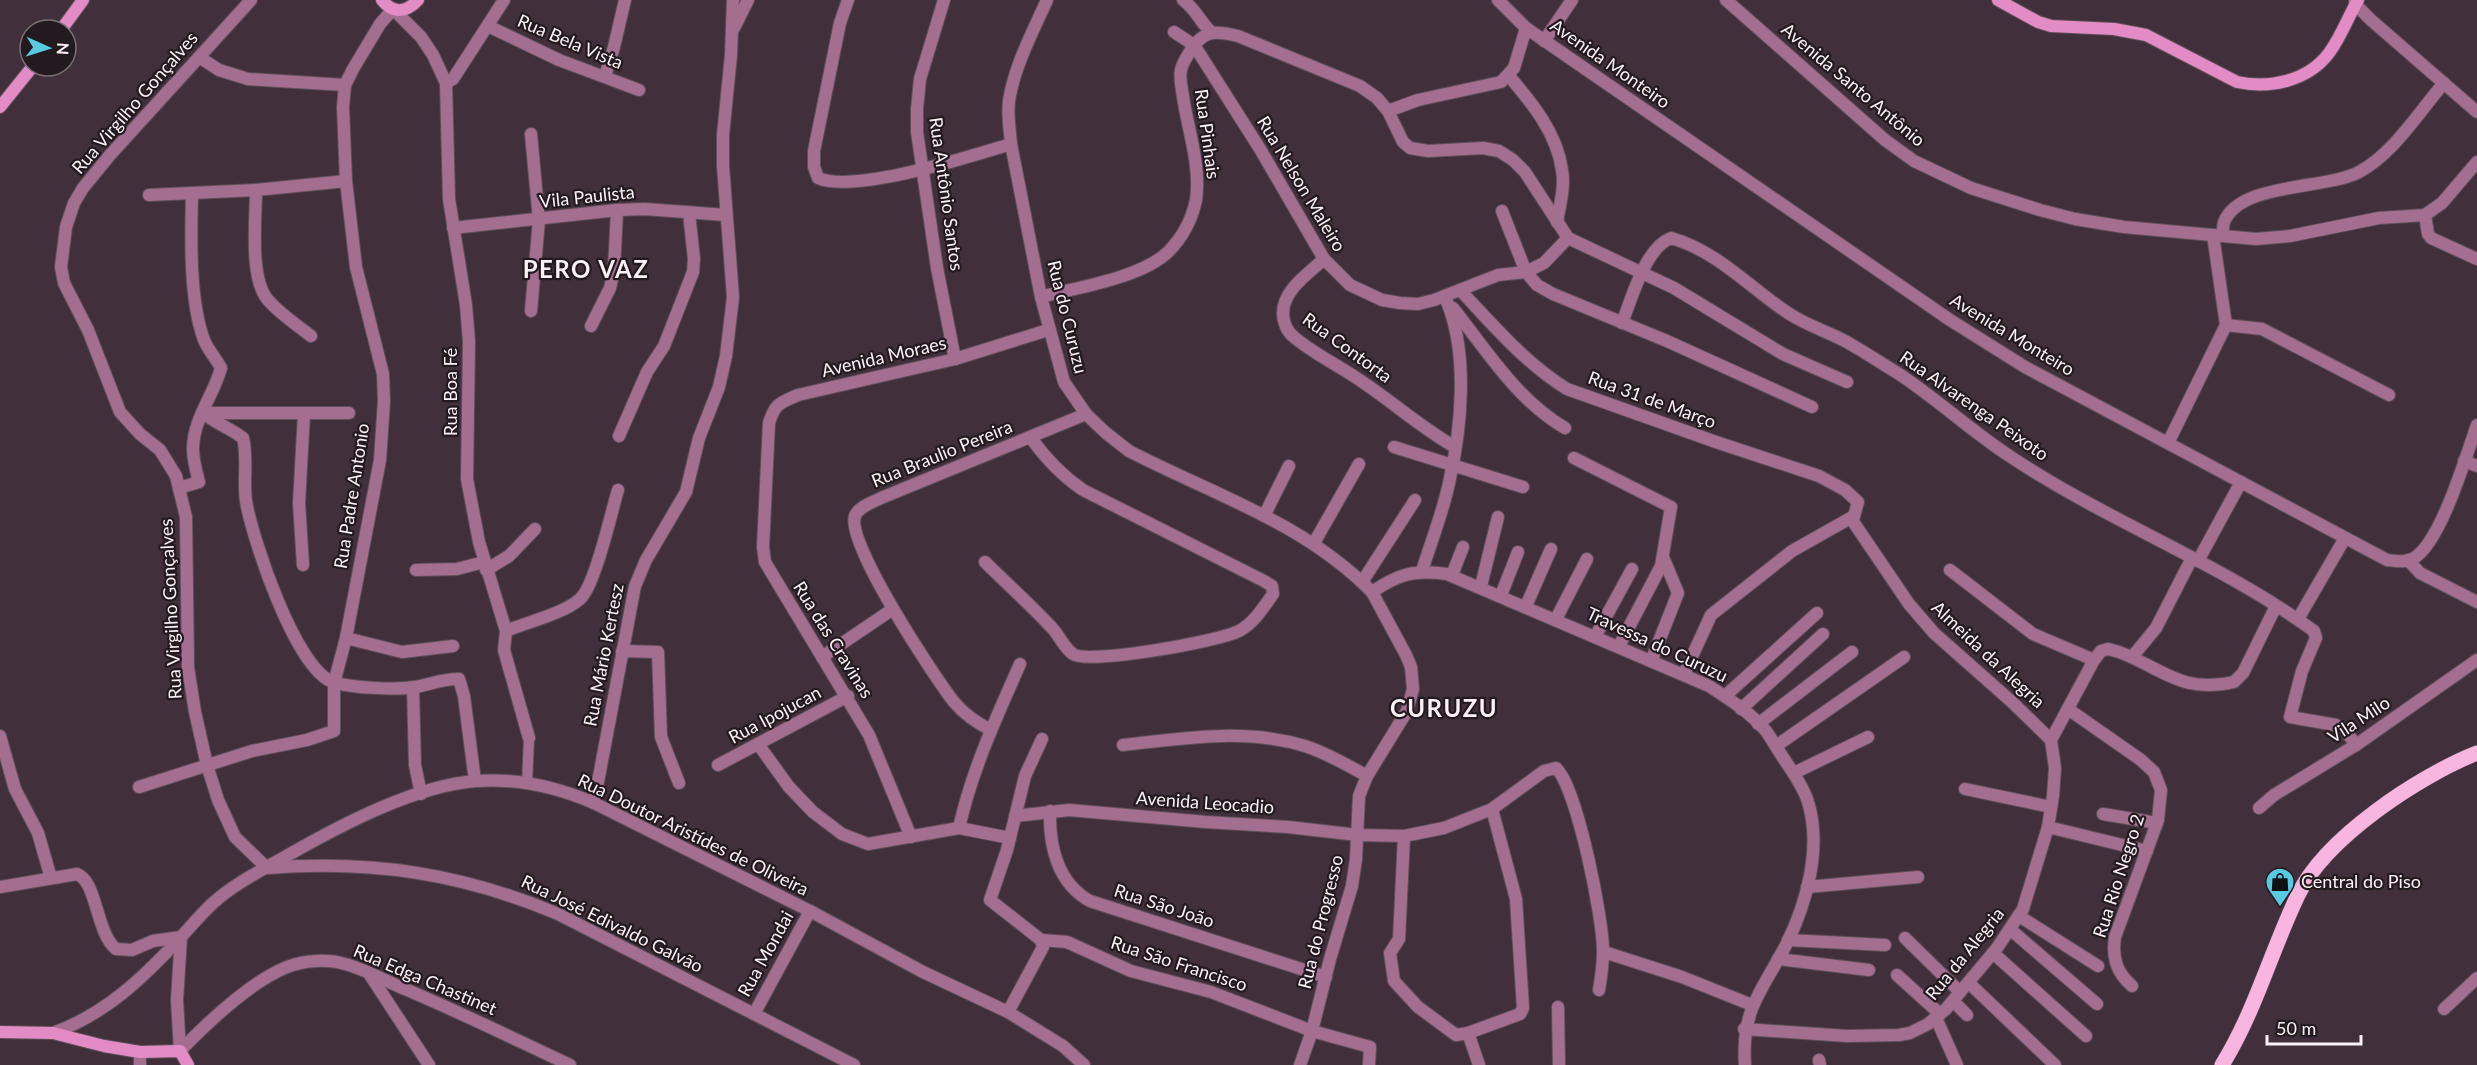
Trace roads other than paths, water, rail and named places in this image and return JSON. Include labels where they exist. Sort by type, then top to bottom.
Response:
[{"type":"main road","points":[[70,18],[83,0]]},
{"type":"main road","points":[[382,0],[393,9],[407,10],[418,0]]},
{"type":"main road","points":[[1998,0],[2051,27],[2114,29],[2146,35],[2237,82],[2252,85],[2283,82],[2309,71],[2321,62],[2330,52],[2356,1]]},
{"type":"main road","points":[[0,107],[23,78]]},
{"type":"main road","points":[[2222,1065],[2246,1023],[2283,929],[2310,873],[2346,836],[2383,805],[2438,771],[2477,753]]},
{"type":"main road","name":"Rua Doutor Aristídes de Oliveira","points":[[0,1032],[53,1033],[118,1049],[140,1059],[180,1051]]},
{"type":"main road","points":[[180,1051],[188,1065]]},
{"type":"street","name":"Rua Virgilho Gonçalves","points":[[251,0],[110,154],[83,188],[74,202],[66,227],[61,267],[64,283],[88,330],[120,412],[128,423],[160,450],[169,461],[179,488],[186,517],[188,667],[207,765],[218,800],[235,837],[267,868]]},
{"type":"street","points":[[446,83],[453,79],[504,0]]},
{"type":"street","points":[[605,76],[625,0]]},
{"type":"street","name":"Rua Mário Kertesz","points":[[594,803],[635,586],[646,560],[686,492],[699,438],[719,387],[726,356],[733,297],[726,215],[723,135],[733,29],[733,0]]},
{"type":"street","points":[[733,29],[748,0]]},
{"type":"street","points":[[848,0],[840,23],[814,151],[814,167],[818,178],[836,182],[922,170],[1011,144]]},
{"type":"street","name":"Rua Antônio Santos","points":[[944,0],[920,79],[917,109],[922,170],[937,268],[955,359]]},
{"type":"street","name":"Rua do Curuzu","points":[[1047,0],[1011,93],[1009,118],[1011,144],[1041,297],[1048,330],[1064,382],[1086,414],[1129,451],[1264,516],[1314,543],[1372,592]]},
{"type":"street","points":[[1183,0],[1190,4],[1206,28],[1238,36],[1360,86],[1377,98],[1388,111],[1403,142],[1410,148],[1428,151],[1483,147],[1499,151],[1525,172],[1568,238],[1674,288],[1783,354],[1847,382]]},
{"type":"street","name":"Avenida Monteiro","points":[[1498,0],[1526,28],[1950,320],[2025,367],[2387,560],[2408,560]]},
{"type":"street","points":[[1544,40],[1572,0]]},
{"type":"street","name":"Avenida Santo Antônio","points":[[1726,0],[1885,141],[1941,176],[2002,199],[2075,219],[2124,227],[2256,239],[2290,236],[2379,218],[2425,215]]},
{"type":"street","points":[[2356,1],[2477,112]]},
{"type":"street","name":"Rua Boa Fé","points":[[393,9],[421,37],[433,55],[446,83],[447,162],[453,228],[466,305],[469,341],[468,479],[470,498],[485,566],[506,631],[504,650],[529,738],[527,784]]},
{"type":"street","name":"Rua Padre Antonio","points":[[139,787],[207,765],[334,731],[334,683],[346,638],[380,460],[384,401],[383,374],[356,267],[342,133],[345,85],[364,48],[393,9]]},
{"type":"street","name":"Rua Bela Vista","points":[[488,26],[559,60],[639,90]]},
{"type":"street","name":"Rua Pinhais","points":[[1041,297],[1136,272],[1154,263],[1169,251],[1181,236],[1191,218],[1196,200],[1196,165],[1181,81],[1181,69],[1206,28]]},
{"type":"street","points":[[1388,111],[1418,100],[1501,82],[1514,68],[1526,28]]},
{"type":"street","points":[[1174,33],[1194,45]]},
{"type":"street","name":"Rua Nelson Maleiro","points":[[1194,45],[1260,149],[1324,259],[1350,285],[1382,300],[1418,304],[1445,297],[1498,275],[1526,272],[1544,263],[1568,238]]},
{"type":"street","points":[[199,57],[219,70],[248,79],[345,85]]},
{"type":"street","points":[[1509,76],[1534,105],[1558,150],[1563,171],[1557,222]]},
{"type":"street","points":[[2168,443],[2226,325],[2217,235],[2224,222],[2245,201],[2355,174],[2374,164],[2444,82]]},
{"type":"street","points":[[531,134],[539,220],[531,311]]},
{"type":"street","points":[[2477,162],[2442,203],[2425,215],[2428,234],[2431,238],[2477,259]]},
{"type":"street","points":[[149,195],[256,190],[346,181]]},
{"type":"street","points":[[256,190],[259,284],[267,299],[311,336]]},
{"type":"street","points":[[179,488],[199,482],[193,450],[197,426],[221,368],[208,349],[203,336],[195,295],[192,256],[192,194]]},
{"type":"street","name":"Vila Paulista","points":[[453,228],[617,210],[645,209],[726,215]]},
{"type":"street","points":[[591,326],[610,288],[615,270],[617,210]]},
{"type":"street","points":[[1502,211],[1526,272],[1537,285],[1812,407]]},
{"type":"street","points":[[619,436],[647,372],[664,346],[693,272],[694,259],[689,213]]},
{"type":"street","name":"Rua Alvarenga Peixoto","points":[[1622,323],[1652,252],[1663,241],[1671,238],[1700,249],[1732,269],[1789,314],[1843,340],[1901,375],[2009,456],[2098,509],[2195,560],[2298,619]]},
{"type":"street","name":"Rua Contorta","points":[[1324,259],[1294,287],[1286,298],[1283,313],[1285,325],[1293,337],[1365,383],[1436,436],[1455,447]]},
{"type":"street","name":"Rua 31 de Março","points":[[1460,290],[1524,357],[1567,389],[1819,476],[1845,490],[1858,502],[1854,516]]},
{"type":"street","points":[[1445,297],[1524,397],[1547,418],[1565,428]]},
{"type":"street","points":[[1372,592],[1396,577],[1422,571],[1449,484],[1455,447],[1460,361],[1454,316],[1445,297]]},
{"type":"street","points":[[2226,325],[2262,329],[2389,395]]},
{"type":"street","name":"Avenida Moraes","points":[[767,454],[769,423],[773,411],[778,404],[798,395],[955,359],[1048,330]]},
{"type":"street","points":[[203,413],[349,413]]},
{"type":"street","points":[[203,413],[217,424],[243,438],[246,500],[258,546],[300,649],[314,667],[334,683],[390,689],[456,679],[461,682],[475,781]]},
{"type":"street","points":[[303,565],[299,503],[304,414]]},
{"type":"street","name":"Rua Braulio Pereira","points":[[991,730],[978,724],[956,704],[893,609],[868,561],[854,523],[858,511],[881,498],[1086,414]]},
{"type":"street","points":[[2477,425],[2431,542],[2424,550],[2408,560],[2420,573],[2477,602]]},
{"type":"street","points":[[985,562],[1053,629],[1075,656],[1099,658],[1176,647],[1227,636],[1248,624],[1268,601],[1274,590],[1264,581],[1083,490],[1063,476],[1046,459],[1031,438]]},
{"type":"street","points":[[1394,447],[1523,487]]},
{"type":"street","name":"Rua das Cravinas","points":[[767,454],[764,556],[771,572],[848,696],[869,735],[910,837]]},
{"type":"street","points":[[1574,458],[1671,507],[1661,566],[1619,646]]},
{"type":"street","points":[[2464,461],[2477,466]]},
{"type":"street","points":[[1314,543],[1359,464]]},
{"type":"street","points":[[1264,516],[1288,466]]},
{"type":"street","points":[[2132,657],[2156,628],[2241,482]]},
{"type":"street","points":[[506,631],[565,608],[580,599],[587,589],[597,561],[618,490]]},
{"type":"street","points":[[1362,582],[1415,500]]},
{"type":"street","points":[[1684,674],[1711,615],[1792,551],[1854,516]]},
{"type":"street","name":"Almeida da Alegria","points":[[1854,516],[1854,523],[1887,574],[1934,633],[2051,740]]},
{"type":"street","points":[[1481,586],[1498,517]]},
{"type":"street","points":[[416,570],[485,566],[509,556],[535,529]]},
{"type":"street","points":[[2345,538],[2298,619],[2314,631],[2316,638],[2302,671],[2291,718],[2336,725],[2345,730],[2356,746]]},
{"type":"street","points":[[1452,575],[1463,547]]},
{"type":"street","points":[[1526,606],[1551,549]]},
{"type":"street","points":[[1501,596],[1518,552]]},
{"type":"street","points":[[1652,659],[1678,593],[1663,557]]},
{"type":"street","points":[[1556,619],[1587,559]]},
{"type":"street","points":[[1596,635],[1632,569]]},
{"type":"street","points":[[1950,570],[2033,634],[2094,660]]},
{"type":"street","name":"Travessa do Curuzu","points":[[1422,571],[1452,575],[1481,586],[1652,659],[1709,686],[1725,696],[1758,724],[1794,773],[1808,801],[1813,831],[1807,887],[1804,902],[1788,940],[1752,1005],[1744,1029],[1745,1065]]},
{"type":"street","name":"Rua do Progresso","points":[[1300,1065],[1312,1031],[1352,886],[1358,835],[1359,796],[1367,776],[1407,711],[1413,689],[1411,668],[1406,655],[1372,592]]},
{"type":"street","points":[[2051,740],[2101,651],[2108,649],[2132,657],[2186,684],[2204,686],[2234,682],[2242,673],[2276,606]]},
{"type":"street","points":[[822,657],[893,609]]},
{"type":"street","points":[[1725,696],[1817,613]]},
{"type":"street","points":[[1741,709],[1823,634]]},
{"type":"street","points":[[346,638],[402,652],[453,646]]},
{"type":"street","points":[[622,651],[658,652],[661,737],[679,783]]},
{"type":"street","points":[[1758,724],[1852,652]]},
{"type":"street","points":[[1776,746],[1904,657]]},
{"type":"street","name":"Vila Milo","points":[[2259,808],[2274,795],[2356,746],[2477,660]]},
{"type":"street","points":[[959,828],[967,793],[1020,664]]},
{"type":"street","points":[[413,687],[415,765],[421,794]]},
{"type":"street","name":"Rua Ipojucan","points":[[718,765],[848,696]]},
{"type":"street","name":"Rua Rio Negro 2","points":[[2068,709],[2114,740],[2154,772],[2161,790],[2157,823],[2115,937],[2113,955],[2122,974],[2132,986]]},
{"type":"street","points":[[1123,745],[1218,735],[1269,738],[1306,746],[1334,757],[1367,776]]},
{"type":"street","points":[[0,736],[15,789],[38,834],[51,878]]},
{"type":"street","points":[[1794,773],[1868,737]]},
{"type":"street","points":[[1008,1012],[1042,947],[1041,940],[990,900],[1010,838],[1025,776],[1042,739]]},
{"type":"street","name":"Rua da Alegria","points":[[1744,1029],[1847,1036],[1885,1035],[1910,1033],[1938,1016],[1961,992],[2011,930],[2032,885],[2048,827],[2051,807],[2055,768],[2051,740]]},
{"type":"street","points":[[758,744],[789,788],[813,812],[842,834],[868,844],[959,828],[1010,838]]},
{"type":"street","name":"Avenida Leocadio","points":[[1015,816],[1069,810],[1288,827],[1358,835],[1404,836],[1444,828],[1492,809],[1545,771],[1556,768],[1569,791],[1581,833],[1599,912],[1604,952]]},
{"type":"street","name":"Rua Doutor Aristídes de Oliveira","points":[[53,1033],[92,1016],[114,1002],[136,983],[214,902],[267,868],[344,825],[421,794],[450,785],[475,781],[527,784],[572,794],[594,803],[923,972],[1008,1012],[1063,1046],[1084,1065]]},
{"type":"street","points":[[1965,789],[2051,807]]},
{"type":"street","points":[[1404,836],[1399,939],[1390,953],[1392,976],[1403,993],[1418,1007],[1456,1035],[1468,1034],[1520,1014],[1523,1008],[1516,899],[1492,809]]},
{"type":"street","name":"Rua São João","points":[[1050,811],[1050,833],[1055,859],[1073,891],[1080,896],[1326,977]]},
{"type":"street","points":[[2103,814],[2157,823]]},
{"type":"street","points":[[2048,827],[2147,851]]},
{"type":"street","name":"Rua José Edivaldo Galvão","points":[[267,868],[326,865],[395,868],[437,875],[513,895],[558,914],[854,1065]]},
{"type":"street","points":[[0,887],[71,874],[82,876],[86,880],[104,936],[116,949],[132,950],[153,941],[182,937],[177,1000],[180,1051]]},
{"type":"street","points":[[1807,887],[1918,877]]},
{"type":"street","name":"Rua Mondai","points":[[754,1014],[810,912]]},
{"type":"street","points":[[2019,916],[2098,966]]},
{"type":"street","points":[[2011,930],[2097,1004]]},
{"type":"street","points":[[1905,938],[1961,992],[2055,1065]]},
{"type":"street","name":"Rua São Francisco","points":[[1041,940],[1067,942],[1131,971],[1211,992],[1312,1031],[1370,1047],[1369,1065]]},
{"type":"street","points":[[1788,940],[1885,945]]},
{"type":"street","points":[[1599,990],[1604,952],[1691,981],[1752,1005]]},
{"type":"street","points":[[1994,953],[2086,1036]]},
{"type":"street","points":[[1778,959],[1869,970]]},
{"type":"street","name":"Rua Edga Chastinet","points":[[180,1051],[254,986],[288,967],[309,962],[329,961],[347,964],[425,997],[570,1065]]},
{"type":"street","points":[[369,974],[429,1065]]},
{"type":"street","points":[[1898,975],[1938,1016],[1957,1065]]},
{"type":"street","points":[[2444,1010],[2477,978]]},
{"type":"street","points":[[1961,992],[1967,1015]]},
{"type":"street","points":[[1558,1007],[1559,1065]]},
{"type":"street","points":[[1468,1034],[1479,1065]]},
{"type":"place","name":"Central do Piso","points":[[2280,908]]},
{"type":"district","name":"PERO VAZ","points":[[586,270]]},
{"type":"district","name":"CURUZU","points":[[1444,709]]}]
